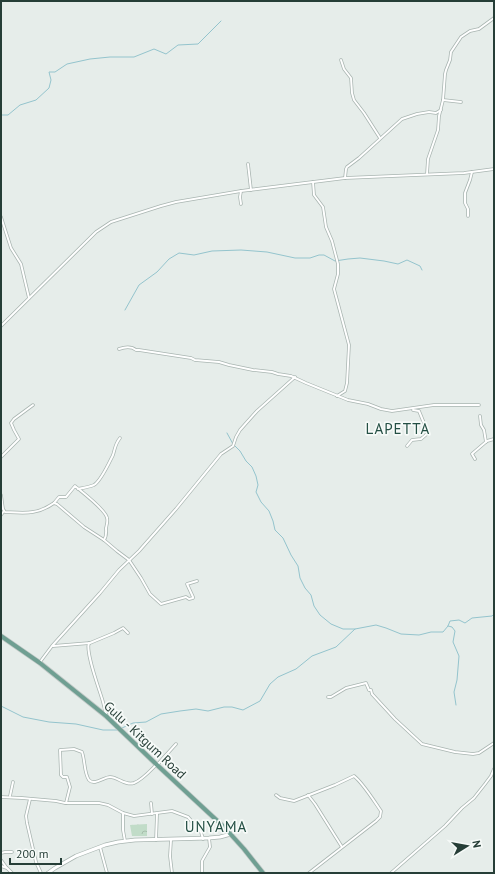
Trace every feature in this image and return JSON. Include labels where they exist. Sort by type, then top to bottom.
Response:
[{"type":"main road","name":"Gulu - Kitgum Road","points":[[1,636],[40,663],[106,716],[156,765],[231,834],[263,873]]},
{"type":"street","points":[[427,174],[428,159],[438,130],[446,70],[451,52],[461,37],[470,31],[479,29],[494,18]]},
{"type":"street","points":[[341,60],[344,69],[351,78],[354,100],[380,138]]},
{"type":"street","points":[[443,100],[461,102]]},
{"type":"street","points":[[345,178],[347,167],[404,118],[441,110]]},
{"type":"street","points":[[437,112],[440,116]]},
{"type":"street","points":[[248,164],[251,190]]},
{"type":"street","points":[[1,326],[96,232],[111,222],[176,202],[242,191],[345,178],[472,172],[494,169]]},
{"type":"street","points":[[468,216],[465,193],[472,172]]},
{"type":"street","points":[[313,182],[314,196],[323,207],[325,222],[337,257],[338,274],[334,289],[349,346],[347,383],[345,391],[338,396]]},
{"type":"street","points":[[241,204],[240,197],[242,191]]},
{"type":"street","points":[[1,217],[11,248],[21,264],[29,298]]},
{"type":"street","points":[[119,349],[134,348],[136,350],[191,358],[195,360],[219,362],[253,370],[296,377],[306,383],[348,400],[392,411],[434,406],[479,405]]},
{"type":"street","points":[[40,663],[52,646],[72,623],[119,570],[139,552],[222,454],[233,446],[240,430],[257,411],[296,377]]},
{"type":"street","points":[[1,457],[19,439],[11,423],[33,405]]},
{"type":"street","points":[[407,446],[412,440],[421,439],[428,433],[419,411],[410,409]]},
{"type":"street","points":[[480,416],[486,442]]},
{"type":"street","points":[[78,489],[91,486],[98,481],[111,459],[115,445],[120,438]]},
{"type":"street","points":[[475,460],[472,454],[486,442],[494,439]]},
{"type":"street","points":[[4,511],[28,513],[42,510],[54,503],[59,497],[66,497],[75,486],[107,516],[106,537],[104,540]]},
{"type":"street","points":[[1,495],[4,511],[1,515]]},
{"type":"street","points":[[54,503],[59,505],[84,527],[104,540],[129,560],[148,592],[161,604],[186,597],[189,599],[193,598],[187,584],[196,581]]},
{"type":"street","points":[[52,646],[90,642],[114,634],[123,628],[128,633]]},
{"type":"street","points":[[90,642],[88,646],[90,662],[106,716]]},
{"type":"street","points":[[328,697],[331,697],[346,688],[366,683],[372,694],[395,720],[422,744],[455,752],[474,754],[479,753],[494,743]]},
{"type":"street","points":[[66,803],[70,786],[67,777],[63,777],[61,775],[60,750],[74,749],[82,752],[86,773],[89,779],[93,781],[110,777],[132,783],[138,781],[176,744]]},
{"type":"street","points":[[392,873],[474,798],[494,769]]},
{"type":"street","points":[[276,795],[280,798],[294,801],[355,777],[382,811],[382,814],[376,821],[309,873]]},
{"type":"street","points":[[10,797],[13,782]]},
{"type":"street","points":[[308,795],[342,847]]},
{"type":"street","points":[[1,797],[66,803],[99,803],[108,805],[123,813],[134,816],[170,811],[188,817],[201,832],[203,839]]},
{"type":"street","points":[[30,799],[26,816],[27,823],[36,862],[41,873]]},
{"type":"street","points":[[151,803],[152,814]]},
{"type":"street","points":[[123,813],[123,830],[125,841]]},
{"type":"street","points":[[156,840],[157,814]]},
{"type":"street","points":[[49,873],[76,856],[112,843],[135,840],[203,839],[223,837],[231,834]]},
{"type":"street","points":[[202,873],[202,861],[210,847],[209,838]]},
{"type":"street","points":[[171,840],[170,856],[172,873]]},
{"type":"street","points":[[100,847],[107,873]]},
{"type":"street","points":[[1,853],[12,852]]},
{"type":"street","points":[[1,860],[12,873]]},
{"type":"street","points":[[1,866],[7,868]]},
{"type":"green space","points":[[147,824],[147,836],[132,836],[130,825]]},
{"type":"waterway","points":[[1,115],[8,115],[20,105],[36,100],[49,88],[51,80],[49,72],[55,72],[67,64],[90,59],[134,57],[154,49],[166,54],[178,45],[198,44],[221,21]]},
{"type":"waterway","points":[[125,310],[139,285],[157,272],[169,259],[179,253],[194,255],[212,251],[241,250],[267,252],[295,258],[310,258],[324,255],[335,261],[360,258],[398,264],[407,260],[420,266],[422,270]]},
{"type":"waterway","points":[[227,433],[233,444],[252,467],[258,485],[256,492],[261,502],[269,511],[275,530],[283,538],[298,566],[300,578],[305,588],[311,595],[314,606],[320,615],[331,624],[343,629],[355,629]]},
{"type":"waterway","points":[[122,728],[133,723],[146,722],[161,714],[180,711],[196,709],[208,711],[224,707],[232,707],[243,710],[260,701],[270,684],[278,677],[296,669],[312,656],[336,647],[355,629],[376,625],[401,634],[419,635],[431,632],[443,632],[450,621],[459,620],[465,623],[472,618],[492,616],[494,614]]},
{"type":"waterway","points":[[448,626],[452,627],[455,631],[453,642],[459,656],[457,680],[454,692],[456,705]]},
{"type":"waterway","points":[[1,706],[23,717],[49,722],[76,724],[103,730],[118,730]]},
{"type":"district","name":"LAPETTA","points":[[398,428]]},
{"type":"district","name":"UNYAMA","points":[[216,826]]}]
